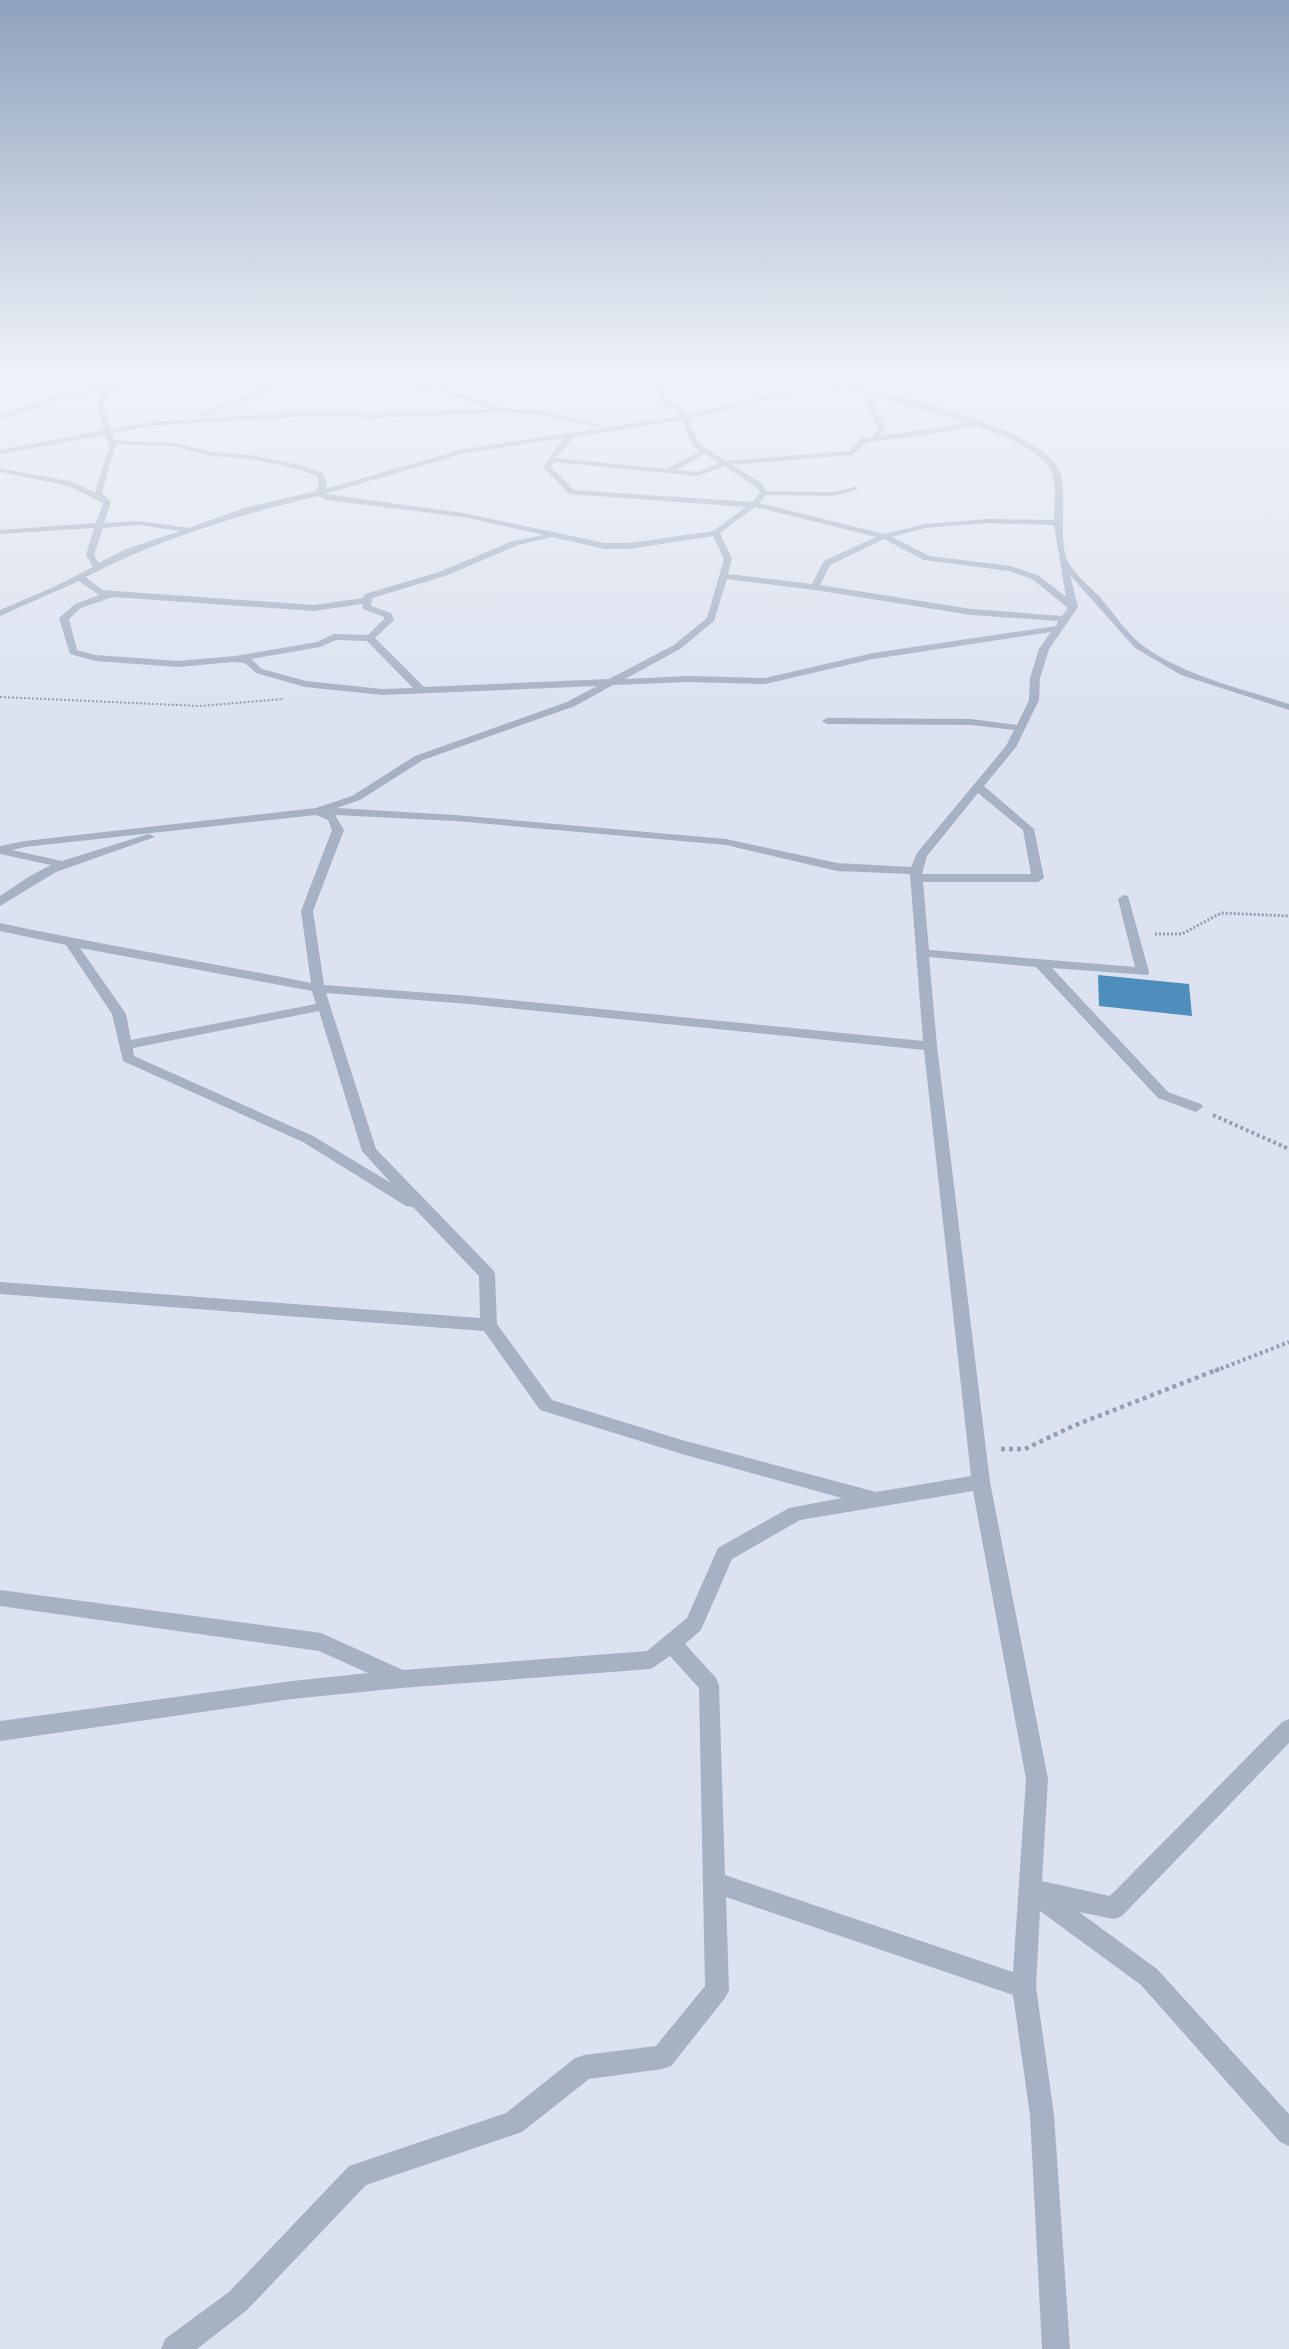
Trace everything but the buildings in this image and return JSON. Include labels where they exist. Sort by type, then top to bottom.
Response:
[{"type":"street","points":[[78,488],[106,502]]},
{"type":"street","points":[[100,488],[98,492],[106,502]]},
{"type":"street","points":[[319,493],[321,488]]},
{"type":"street","points":[[0,613],[81,578],[127,552],[187,529],[251,509],[338,488]]},
{"type":"street","points":[[566,488],[572,492],[756,505],[884,536],[927,558],[1010,569],[1035,577],[1065,618]]},
{"type":"street","points":[[761,488],[764,492]]},
{"type":"street","points":[[764,492],[834,494],[854,488]]},
{"type":"street","points":[[1056,2349],[1042,2115],[1024,1987],[1036,1779],[981,1482],[930,1046],[916,875],[921,855],[1011,747],[1034,700],[1035,678],[1044,649],[1065,618],[1063,561],[1058,523],[1058,488]]},
{"type":"street","points":[[319,493],[327,498],[354,503],[464,515],[605,546],[630,546],[716,533],[728,521],[756,505],[764,492]]},
{"type":"street","points":[[98,568],[90,555],[106,502]]},
{"type":"street","points":[[815,587],[827,563],[884,536],[925,526],[988,521],[1058,523]]},
{"type":"street","points":[[0,532],[139,523],[187,529]]},
{"type":"street","points":[[318,811],[356,798],[419,758],[571,704],[677,647],[711,619],[728,559],[716,533]]},
{"type":"street","points":[[370,638],[389,620],[388,615],[366,607],[368,596],[442,574],[516,543],[556,535]]},
{"type":"street","points":[[1063,561],[1138,646],[1184,673],[1289,707]]},
{"type":"street","points":[[723,576],[815,587],[971,612],[1065,618]]},
{"type":"street","points":[[81,578],[100,593],[112,594],[314,608],[368,600]]},
{"type":"street","points":[[112,594],[78,606],[64,618],[73,652],[95,658],[179,664],[233,659],[320,644],[334,637],[370,638],[422,691]]},
{"type":"street","points":[[233,659],[248,661],[259,671],[305,684],[382,692],[606,685],[688,679],[765,681],[873,656],[1065,618]]},
{"type":"street","points":[[827,721],[971,723],[1020,728]]},
{"type":"street","points":[[0,850],[25,844],[318,811],[455,818],[726,842],[837,867],[916,875],[1038,878],[1028,829],[978,787]]},
{"type":"street","points":[[318,811],[333,818],[338,830],[307,911],[318,988],[369,1151],[487,1274],[489,1325],[546,1405],[682,1447],[877,1500]]},
{"type":"street","points":[[0,902],[23,882],[61,864],[184,826]]},
{"type":"street","points":[[0,850],[61,864]]},
{"type":"street","points":[[922,953],[1143,972],[1124,899]]},
{"type":"street","points":[[0,927],[318,988],[469,999],[930,1046]]},
{"type":"street","points":[[70,942],[118,1014],[128,1058],[308,1139],[428,1213]]},
{"type":"street","points":[[1040,963],[1162,1095],[1196,1107]]},
{"type":"street","points":[[125,1045],[324,1006]]},
{"type":"street","points":[[0,1288],[489,1325]]},
{"type":"street","points":[[0,1731],[292,1690],[401,1679],[651,1660],[694,1624],[724,1554],[796,1513],[981,1482]]},
{"type":"street","points":[[0,1598],[321,1642],[401,1679]]},
{"type":"street","points":[[175,2349],[238,2301],[358,2175],[513,2123],[585,2067],[662,2057],[717,1990],[709,1685],[671,1643]]},
{"type":"street","points":[[1030,1890],[1114,1908],[1289,1729]]},
{"type":"street","points":[[714,1882],[1024,1987]]},
{"type":"street","points":[[1030,1890],[1149,1977],[1289,2133]]},
{"type":"path","points":[[0,697],[200,706],[291,699]]},
{"type":"path","points":[[1133,933],[1182,934],[1221,913],[1289,916]]},
{"type":"path","points":[[1196,1107],[1289,1149]]},
{"type":"path","points":[[977,1448],[1025,1449],[1073,1426],[1289,1342]]}]
